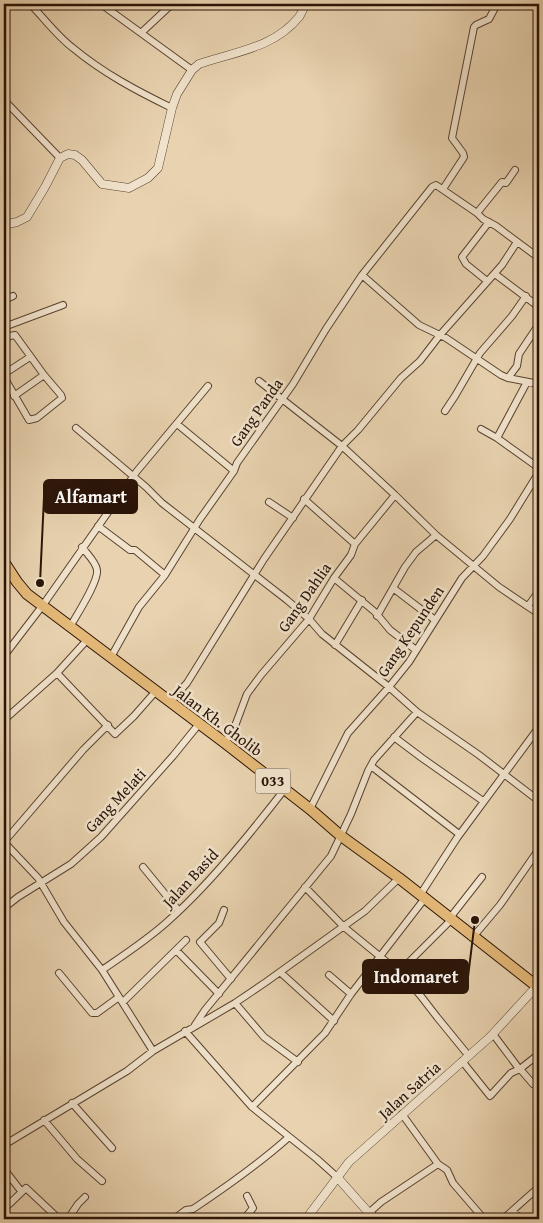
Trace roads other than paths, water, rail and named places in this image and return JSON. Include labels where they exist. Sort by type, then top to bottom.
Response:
[{"type":"main road","name":"Jalan Kh. Gholib","points":[[4,562],[27,594],[225,743],[310,809],[341,836],[399,878],[421,899],[538,987]]},
{"type":"street","points":[[4,7],[8,4]]},
{"type":"street","points":[[30,4],[71,47],[86,59],[131,88],[172,108]]},
{"type":"street","points":[[101,4],[192,70]]},
{"type":"street","points":[[141,33],[172,4]]},
{"type":"street","points":[[4,225],[27,217],[60,158],[68,154],[75,155],[82,160],[102,184],[129,188],[148,178],[158,168],[172,108],[183,82],[192,70],[199,64],[254,48],[275,38],[291,26],[300,16],[306,4]]},
{"type":"street","points":[[497,4],[489,19],[476,25],[474,28],[452,138],[464,157],[443,189],[539,258]]},
{"type":"street","points":[[4,100],[60,158]]},
{"type":"street","points":[[477,213],[502,182],[506,183],[515,170]]},
{"type":"street","name":"Gang Panda","points":[[111,657],[139,607],[165,574],[234,470],[236,463],[282,400],[362,275],[432,187],[436,185],[443,189]]},
{"type":"street","points":[[487,281],[466,264],[462,257],[489,222]]},
{"type":"street","points":[[170,702],[187,684],[254,574],[342,446],[358,430],[401,378],[420,361],[440,335],[494,274],[517,242]]},
{"type":"street","points":[[494,274],[539,307]]},
{"type":"street","points":[[362,275],[419,325],[440,335],[508,378],[539,384]]},
{"type":"street","points":[[4,300],[13,296]]},
{"type":"street","points":[[445,410],[477,359],[526,296]]},
{"type":"street","points":[[4,327],[63,305]]},
{"type":"street","points":[[508,378],[517,366],[519,354],[539,324]]},
{"type":"street","points":[[4,340],[15,335],[62,398],[37,418],[29,420],[4,375],[30,357]]},
{"type":"street","points":[[14,396],[44,375]]},
{"type":"street","points":[[259,381],[342,446],[396,494],[436,534],[499,587],[539,614]]},
{"type":"street","points":[[497,438],[527,382]]},
{"type":"street","points":[[4,656],[43,605],[133,476],[208,386]]},
{"type":"street","points":[[177,424],[234,470]]},
{"type":"street","points":[[76,428],[162,503],[195,527],[224,553],[254,574],[309,619],[335,645],[389,687],[417,712],[468,746],[539,801]]},
{"type":"street","points":[[481,430],[497,438],[539,468]]},
{"type":"street","name":"Gang Kepunden","points":[[310,809],[348,733],[389,687],[416,650],[462,578],[473,564],[483,556],[510,519],[539,472]]},
{"type":"street","points":[[532,484],[539,488]]},
{"type":"street","name":"Gang Dahlia","points":[[225,743],[235,726],[247,694],[309,619],[351,554],[355,544],[396,494]]},
{"type":"street","points":[[304,499],[355,544]]},
{"type":"street","points":[[269,502],[293,518]]},
{"type":"street","points":[[98,526],[130,550],[135,550],[165,574]]},
{"type":"street","points":[[376,616],[405,567],[416,552],[436,534]]},
{"type":"street","points":[[70,627],[98,575],[93,562],[82,548]]},
{"type":"street","points":[[334,578],[375,612],[376,616],[390,630],[416,650]]},
{"type":"street","points":[[393,588],[435,620]]},
{"type":"street","points":[[528,606],[539,591]]},
{"type":"street","points":[[335,645],[362,600]]},
{"type":"street","points":[[4,720],[57,673],[87,640]]},
{"type":"street","points":[[57,673],[116,734],[156,691]]},
{"type":"street","points":[[193,1028],[218,994],[331,856],[370,766],[417,712]]},
{"type":"street","name":"Gang Melati","points":[[4,908],[18,896],[71,864],[101,837],[174,756],[199,724]]},
{"type":"street","points":[[108,725],[83,750],[4,842],[38,878],[64,922],[102,970],[153,1051]]},
{"type":"street","points":[[252,1107],[325,1033],[351,994],[381,956],[421,899],[460,834],[483,801],[539,727]]},
{"type":"street","points":[[394,737],[483,801]]},
{"type":"street","points":[[370,766],[460,834]]},
{"type":"street","name":"Jalan Basid","points":[[102,970],[158,929],[179,911],[217,871],[284,790]]},
{"type":"street","points":[[473,937],[500,905],[539,849]]},
{"type":"street","points":[[143,867],[179,911]]},
{"type":"street","points":[[399,972],[451,920],[482,877]]},
{"type":"street","points":[[4,1145],[127,1071],[153,1051],[234,1003],[280,972],[344,928],[399,878]]},
{"type":"street","points":[[305,887],[344,928],[399,972],[468,1055]]},
{"type":"street","points":[[224,910],[219,923],[200,942],[231,979]]},
{"type":"street","points":[[59,972],[92,1013],[97,1013],[121,1000],[186,940]]},
{"type":"street","points":[[176,950],[218,994]]},
{"type":"street","points":[[280,972],[334,1021]]},
{"type":"street","points":[[329,975],[351,994]]},
{"type":"street","name":"Jalan Satria","points":[[306,1219],[350,1162],[492,1034],[538,987]]},
{"type":"street","points":[[234,1003],[264,1037],[298,1062]]},
{"type":"street","points":[[185,1031],[252,1107],[318,1159],[369,1213],[378,1219]]},
{"type":"street","points":[[492,1034],[533,1084]]},
{"type":"street","points":[[462,1061],[490,1096],[519,1067],[539,1054]]},
{"type":"street","points":[[72,1103],[112,1148]]},
{"type":"street","points":[[402,1114],[438,1164],[447,1170],[453,1183],[484,1219]]},
{"type":"street","points":[[44,1120],[77,1159],[102,1181]]},
{"type":"street","points":[[174,1219],[229,1185],[289,1137]]},
{"type":"street","points":[[362,1219],[381,1202],[438,1164]]},
{"type":"street","points":[[4,1169],[22,1191]]},
{"type":"street","points":[[503,1219],[539,1186]]},
{"type":"street","points":[[4,1209],[26,1188],[59,1219]]},
{"type":"street","points":[[244,1219],[253,1208],[246,1196]]},
{"type":"street","points":[[68,1219],[85,1197]]},
{"type":"street","points":[[512,1211],[521,1219]]},
{"type":"place","name":"Alfamart","points":[[40,583]]},
{"type":"place","name":"Indomaret","points":[[475,920]]}]
